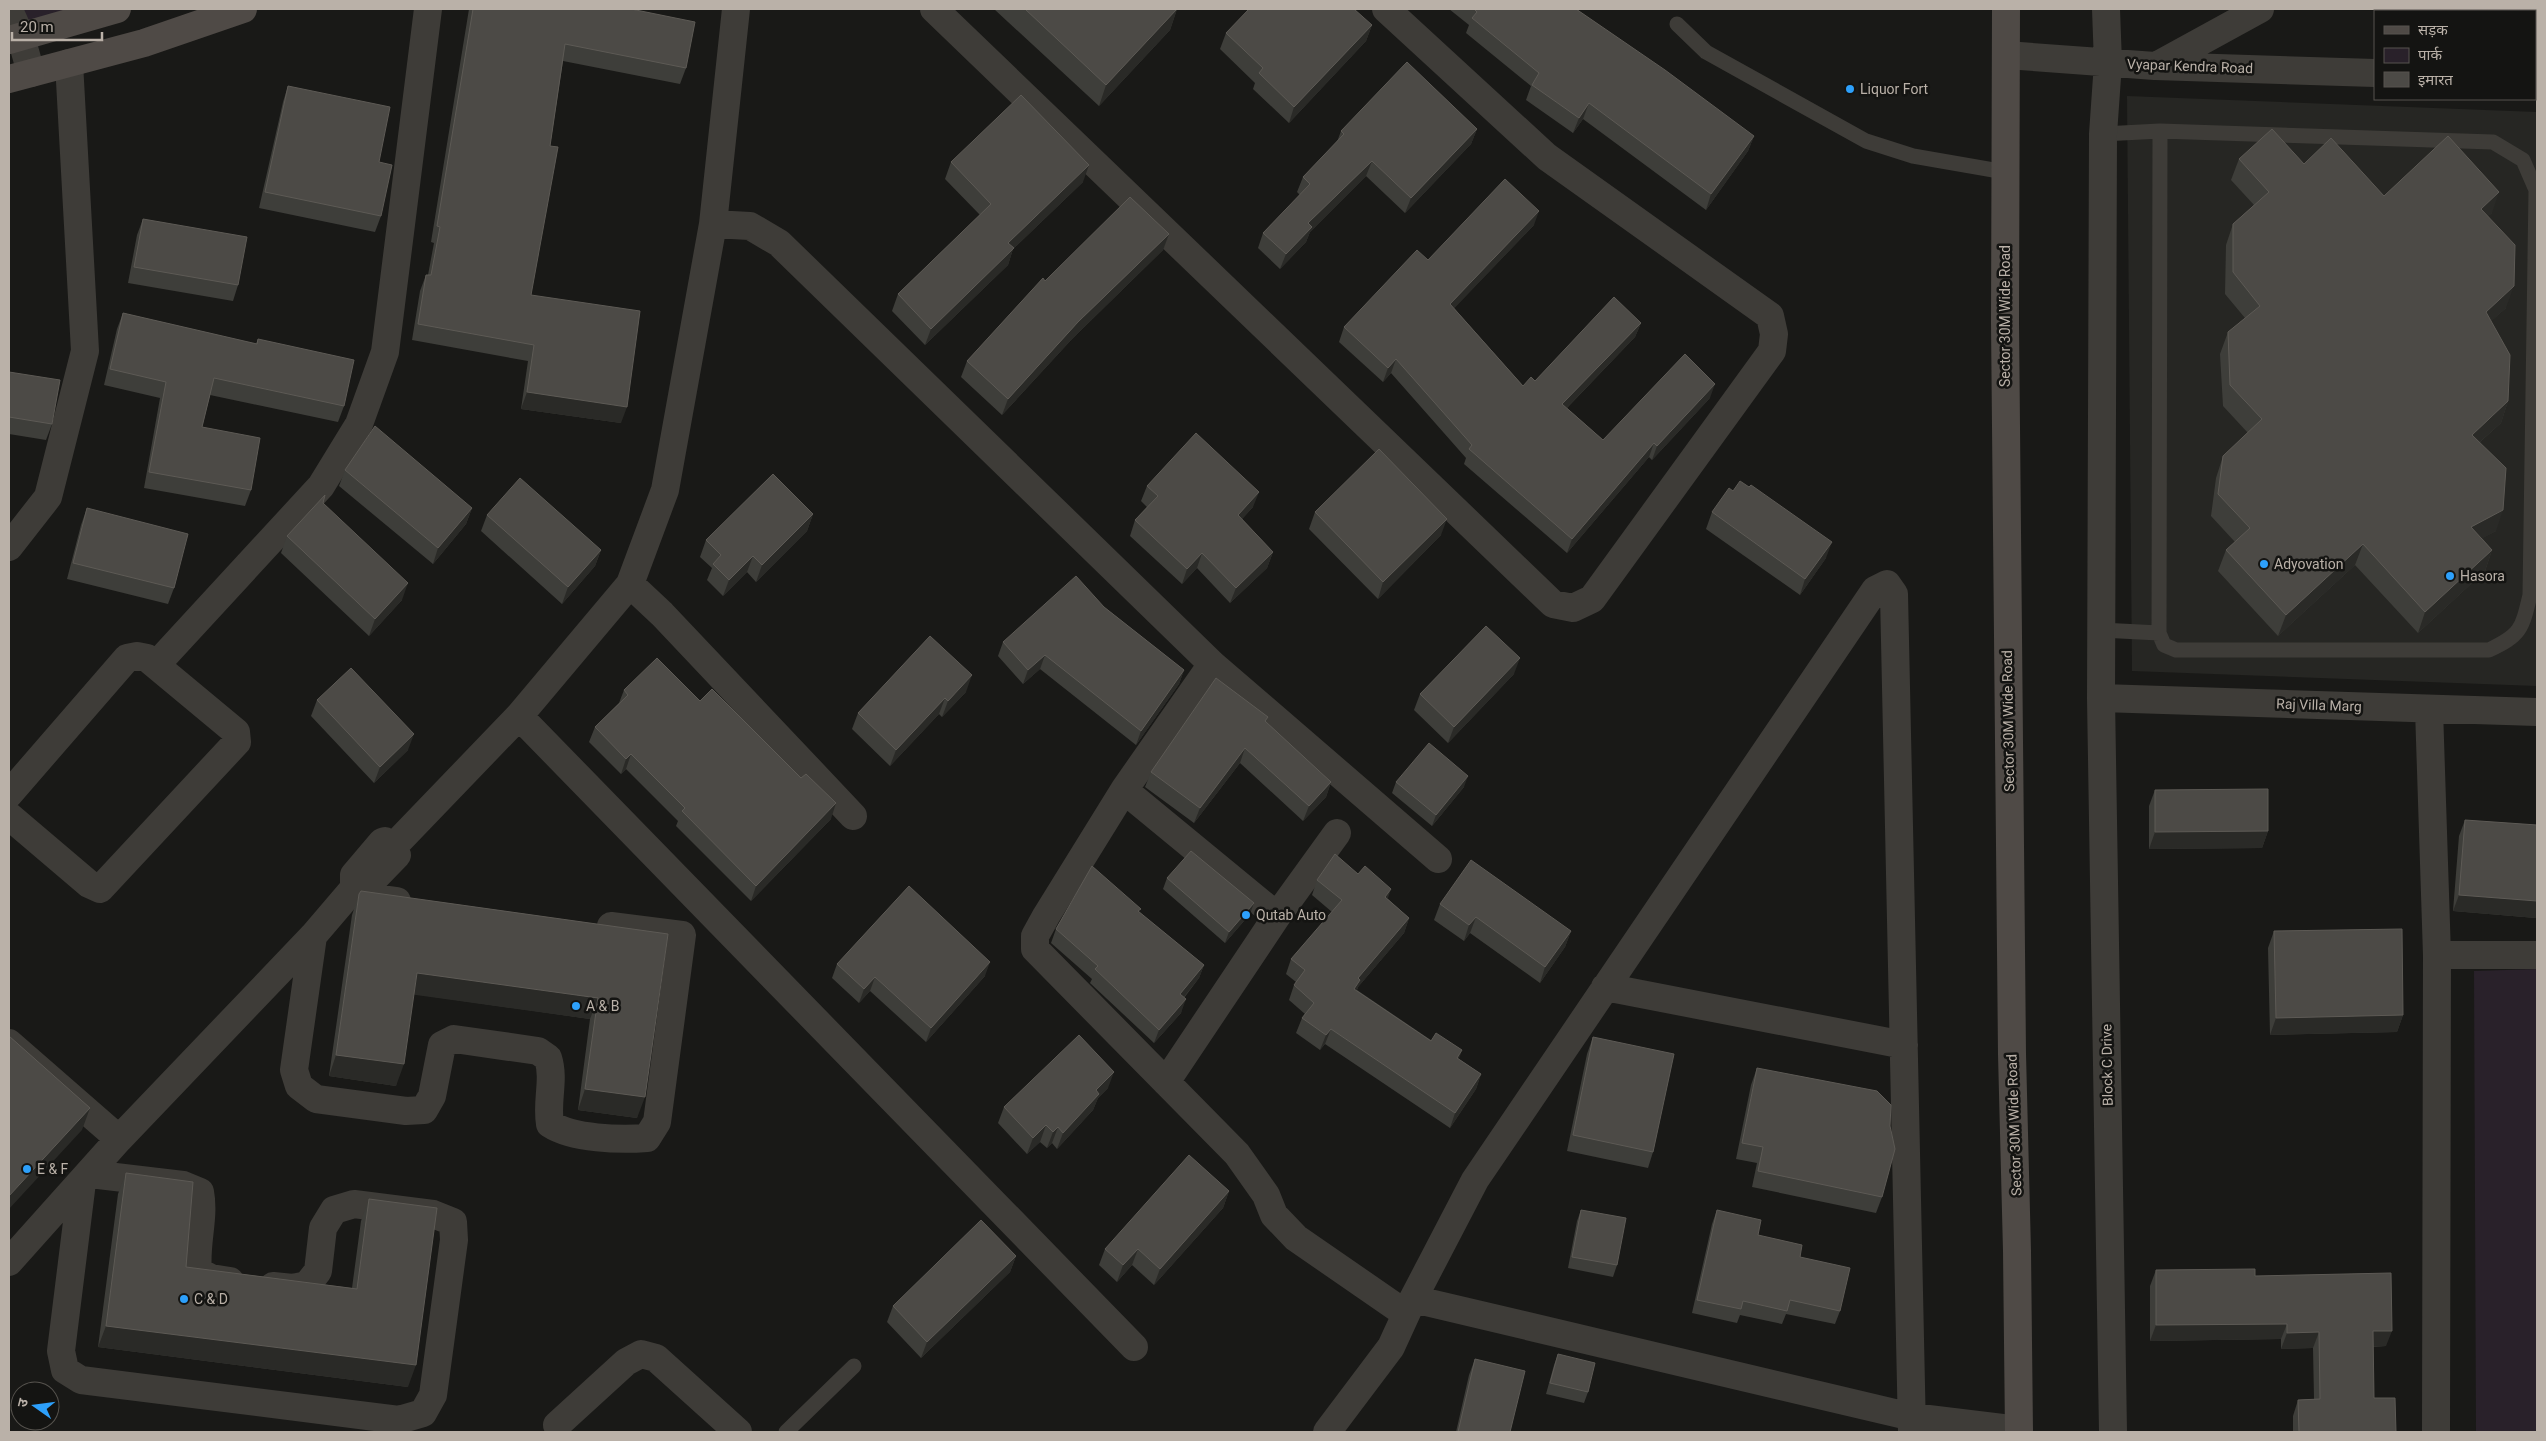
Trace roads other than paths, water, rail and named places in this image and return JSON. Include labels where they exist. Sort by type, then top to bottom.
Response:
[{"type":"main road","points":[[15,38],[117,9]]},
{"type":"main road","points":[[20,76],[144,43],[243,9]]},
{"type":"main road","name":"Sector 30M Wide Road","points":[[2006,9],[2005,172],[2011,1034],[2018,1251],[2019,1431]]},
{"type":"street","points":[[156,665],[321,486],[359,424],[385,352],[428,9]]},
{"type":"street","points":[[9,1262],[119,1139],[312,936],[354,888],[354,875],[382,842],[385,841],[394,847],[519,716],[630,584],[665,490],[713,224],[736,9]]},
{"type":"street","points":[[934,9],[1553,604],[1573,608],[1592,599],[1772,351],[1774,334],[1770,316],[1547,157],[1386,9]]},
{"type":"street","name":"Block C Drive","points":[[2106,9],[2108,63],[2104,134],[2101,698],[2113,1432]]},
{"type":"street","points":[[2156,66],[2260,9]]},
{"type":"street","points":[[9,10],[20,76]]},
{"type":"street","name":"Vyapar Kendra Road","points":[[2006,55],[2156,66],[2374,73]]},
{"type":"street","points":[[9,547],[48,497],[85,351],[69,63]]},
{"type":"street","points":[[713,224],[750,226],[779,243],[1212,664],[1438,859]]},
{"type":"street","points":[[630,584],[662,614],[853,816]]},
{"type":"street","points":[[1327,1432],[1391,1347],[1409,1306],[1475,1180],[1875,590],[1887,584],[1894,594],[1912,1425]]},
{"type":"street","points":[[9,794],[127,658],[137,656],[147,658],[236,732],[237,742],[100,889],[89,884],[9,816]]},
{"type":"street","points":[[1212,664],[1124,790],[1046,916],[1035,936],[1035,949],[1236,1154],[1266,1195],[1274,1215],[1296,1238],[1409,1306],[1912,1425],[2019,1431]]},
{"type":"street","name":"Raj Villa Marg","points":[[2101,698],[2537,712]]},
{"type":"street","points":[[2429,709],[2437,955],[2436,1432]]},
{"type":"street","points":[[519,716],[1134,1347]]},
{"type":"street","points":[[1124,790],[1277,916]]},
{"type":"street","points":[[1166,1082],[1277,916],[1337,833]]},
{"type":"street","points":[[354,888],[368,898],[417,903]]},
{"type":"street","points":[[312,936],[294,1070],[299,1086],[316,1099],[406,1111],[424,1110],[432,1096],[442,1045],[454,1039],[538,1051],[548,1058],[552,1072],[547,1110],[550,1124],[561,1131],[624,1140],[647,1138],[657,1122],[682,935],[584,923]]},
{"type":"street","points":[[2437,955],[2537,955]]},
{"type":"street","points":[[1605,988],[1904,1045]]},
{"type":"street","points":[[9,1043],[119,1139]]},
{"type":"street","points":[[86,1178],[183,1185],[200,1192],[203,1206],[196,1257],[198,1271],[211,1278],[293,1288],[307,1286],[318,1271],[323,1228],[334,1210],[354,1204],[433,1214],[453,1222],[454,1240],[433,1395],[423,1413],[399,1420],[81,1380],[65,1370],[61,1350],[86,1178]]},
{"type":"street","points":[[557,1425],[626,1362],[641,1354],[656,1358],[738,1432]]},
{"type":"lane","points":[[1677,24],[1706,52],[1866,141],[1913,156],[2005,172]]},
{"type":"lane","points":[[2104,134],[2160,131],[2493,142],[2530,160],[2536,190],[2533,595],[2524,621],[2511,640],[2489,650],[2176,650],[2164,645],[2159,633],[2160,131]]},
{"type":"lane","points":[[2101,630],[2159,633]]},
{"type":"lane","points":[[786,1432],[854,1366]]},
{"type":"place","name":"Liquor Fort","points":[[1850,89]]},
{"type":"place","name":"Adyovation","points":[[2264,564]]},
{"type":"place","name":"Hasora","points":[[2450,576]]},
{"type":"place","name":"Qutab Auto","points":[[1246,915]]},
{"type":"place","name":"A & B","points":[[576,1006]]},
{"type":"place","name":"E & F","points":[[27,1169]]},
{"type":"place","name":"C & D","points":[[184,1299]]}]
